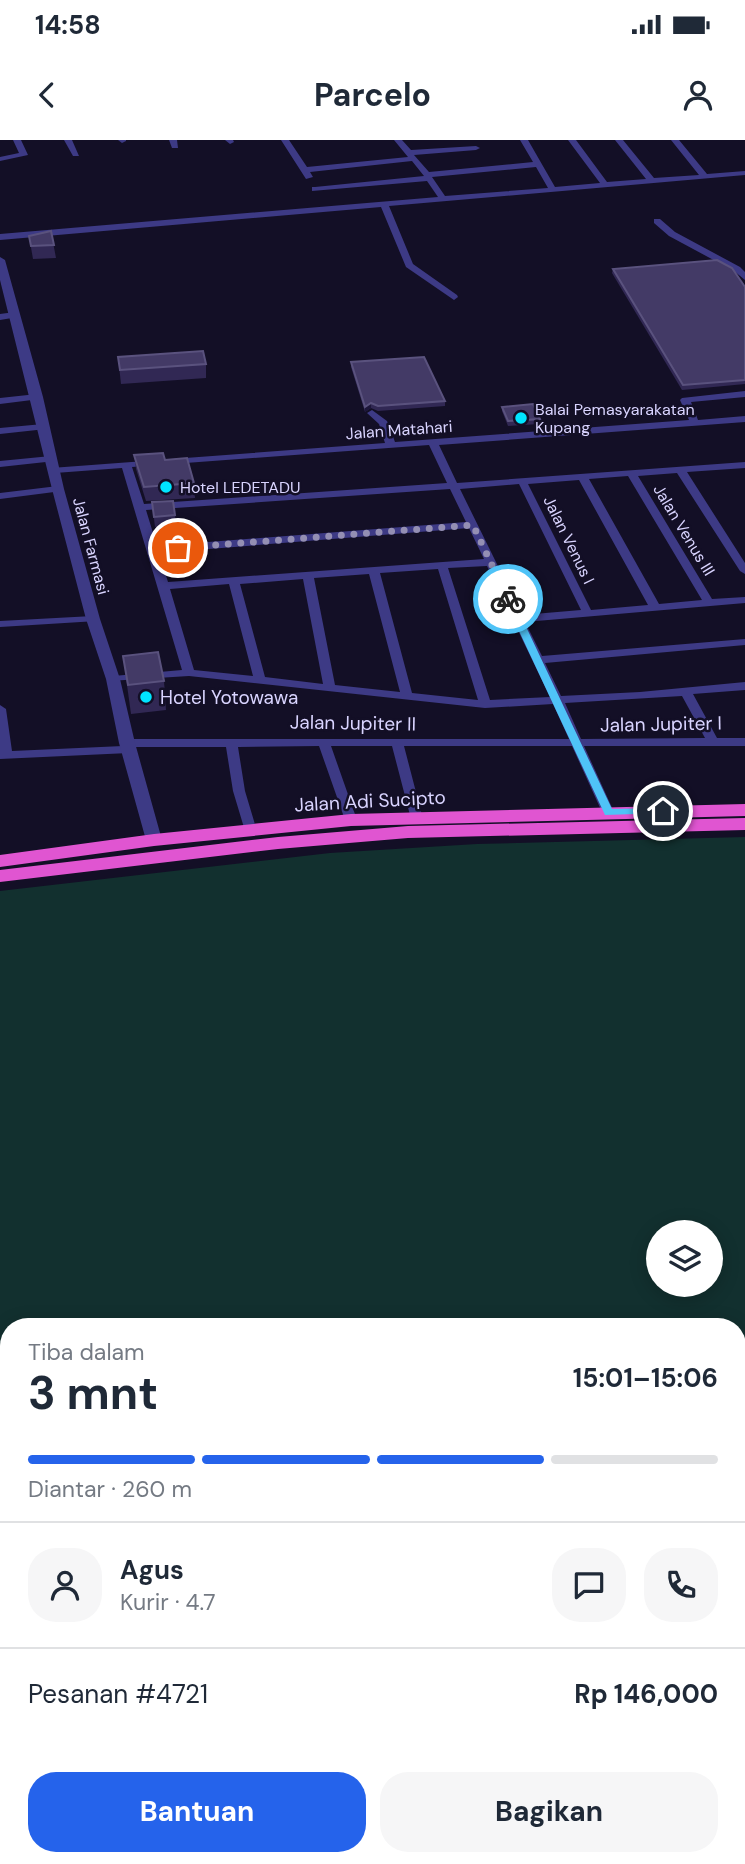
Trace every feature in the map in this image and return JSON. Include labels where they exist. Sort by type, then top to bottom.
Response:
[{"type":"highway","name":"Jalan Adi Sucipto","points":[[0,876],[343,836],[544,822],[608,812],[745,810]]},
{"type":"highway","name":"Jalan Adi Sucipto","points":[[0,861],[351,820],[745,824]]},
{"type":"street","points":[[0,159],[24,155],[17,140]]},
{"type":"street","points":[[68,140],[76,154]]},
{"type":"street","points":[[285,140],[324,208]]},
{"type":"street","points":[[398,140],[443,199]]},
{"type":"street","points":[[524,140],[552,188]]},
{"type":"street","points":[[572,140],[605,185]]},
{"type":"street","points":[[619,140],[652,181]]},
{"type":"street","points":[[675,140],[704,176]]},
{"type":"street","points":[[304,170],[475,144],[492,168]]},
{"type":"street","points":[[315,189],[537,164]]},
{"type":"street","points":[[0,237],[745,173]]},
{"type":"street","points":[[384,204],[409,265],[454,297]]},
{"type":"street","points":[[657,221],[672,234],[737,269],[745,277]]},
{"type":"street","name":"Jalan Farmasi","points":[[1,269],[7,316],[37,397],[58,489],[93,619],[113,679],[154,841]]},
{"type":"street","points":[[695,423],[685,400],[745,394]]},
{"type":"street","points":[[0,401],[37,397]]},
{"type":"street","points":[[372,413],[384,423],[391,446]]},
{"type":"street","name":"Jalan Matahari","points":[[0,464],[126,465],[745,419]]},
{"type":"street","points":[[0,431],[43,427]]},
{"type":"street","points":[[433,443],[608,812]]},
{"type":"street","points":[[126,465],[189,673]]},
{"type":"street","points":[[139,508],[742,465],[745,477]]},
{"type":"street","points":[[680,469],[745,572]]},
{"type":"street","name":"Jalan Venus III","points":[[631,473],[709,603]]},
{"type":"street","points":[[582,476],[656,607]]},
{"type":"street","name":"Jalan Venus I","points":[[522,481],[588,614]]},
{"type":"street","points":[[0,496],[58,489]]},
{"type":"street","points":[[152,550],[473,525]]},
{"type":"street","points":[[164,586],[309,578],[491,562]]},
{"type":"street","points":[[442,566],[485,705]]},
{"type":"street","points":[[374,573],[407,696]]},
{"type":"street","points":[[309,578],[330,688]]},
{"type":"street","points":[[234,582],[260,681]]},
{"type":"street","points":[[518,619],[745,600]]},
{"type":"street","points":[[0,624],[93,619]]},
{"type":"street","points":[[538,660],[745,642]]},
{"type":"street","points":[[113,679],[189,673],[485,705],[558,702],[745,686]]},
{"type":"street","points":[[686,692],[712,741]]},
{"type":"street","points":[[0,709],[3,755]]},
{"type":"street","points":[[231,742],[251,831]]},
{"type":"street","name":"Jalan Jupiter II","points":[[3,755],[231,742],[578,744]]},
{"type":"street","points":[[323,742],[351,820]]},
{"type":"street","points":[[397,742],[417,819]]},
{"type":"street","name":"Jalan Jupiter I","points":[[578,744],[745,742]]},
{"type":"green space","points":[[745,837],[745,1318],[0,1318],[0,891],[330,853],[477,844]]},
{"type":"building","points":[[51,231],[54,245],[31,246],[29,236]]},
{"type":"building","points":[[717,260],[732,268],[745,287],[745,380],[683,385],[613,269]]},
{"type":"building","points":[[203,351],[206,364],[120,370],[118,357]]},
{"type":"building","points":[[424,357],[445,401],[378,406],[371,403],[365,407],[351,362]]},
{"type":"building","name":"Balai Pemasyarakatan Kupang","points":[[533,404],[540,419],[508,421],[502,407]]},
{"type":"building","points":[[163,453],[165,460],[187,458],[194,483],[144,487],[134,455]]},
{"type":"building","points":[[173,501],[175,515],[154,517],[152,502]]},
{"type":"building","points":[[158,652],[164,681],[128,685],[123,656]]},
{"type":"way so far","points":[[178,548],[473,525],[508,599]]},
{"type":"place","name":"Balai Pemasyarakatan Kupang","points":[[521,418]]},
{"type":"place","name":"Hotel LEDETADU","points":[[166,487]]},
{"type":"place","name":"Hotel Yotowawa","points":[[146,697]]},
{"type":"route","points":[[508,599],[608,812],[663,811]]}]
